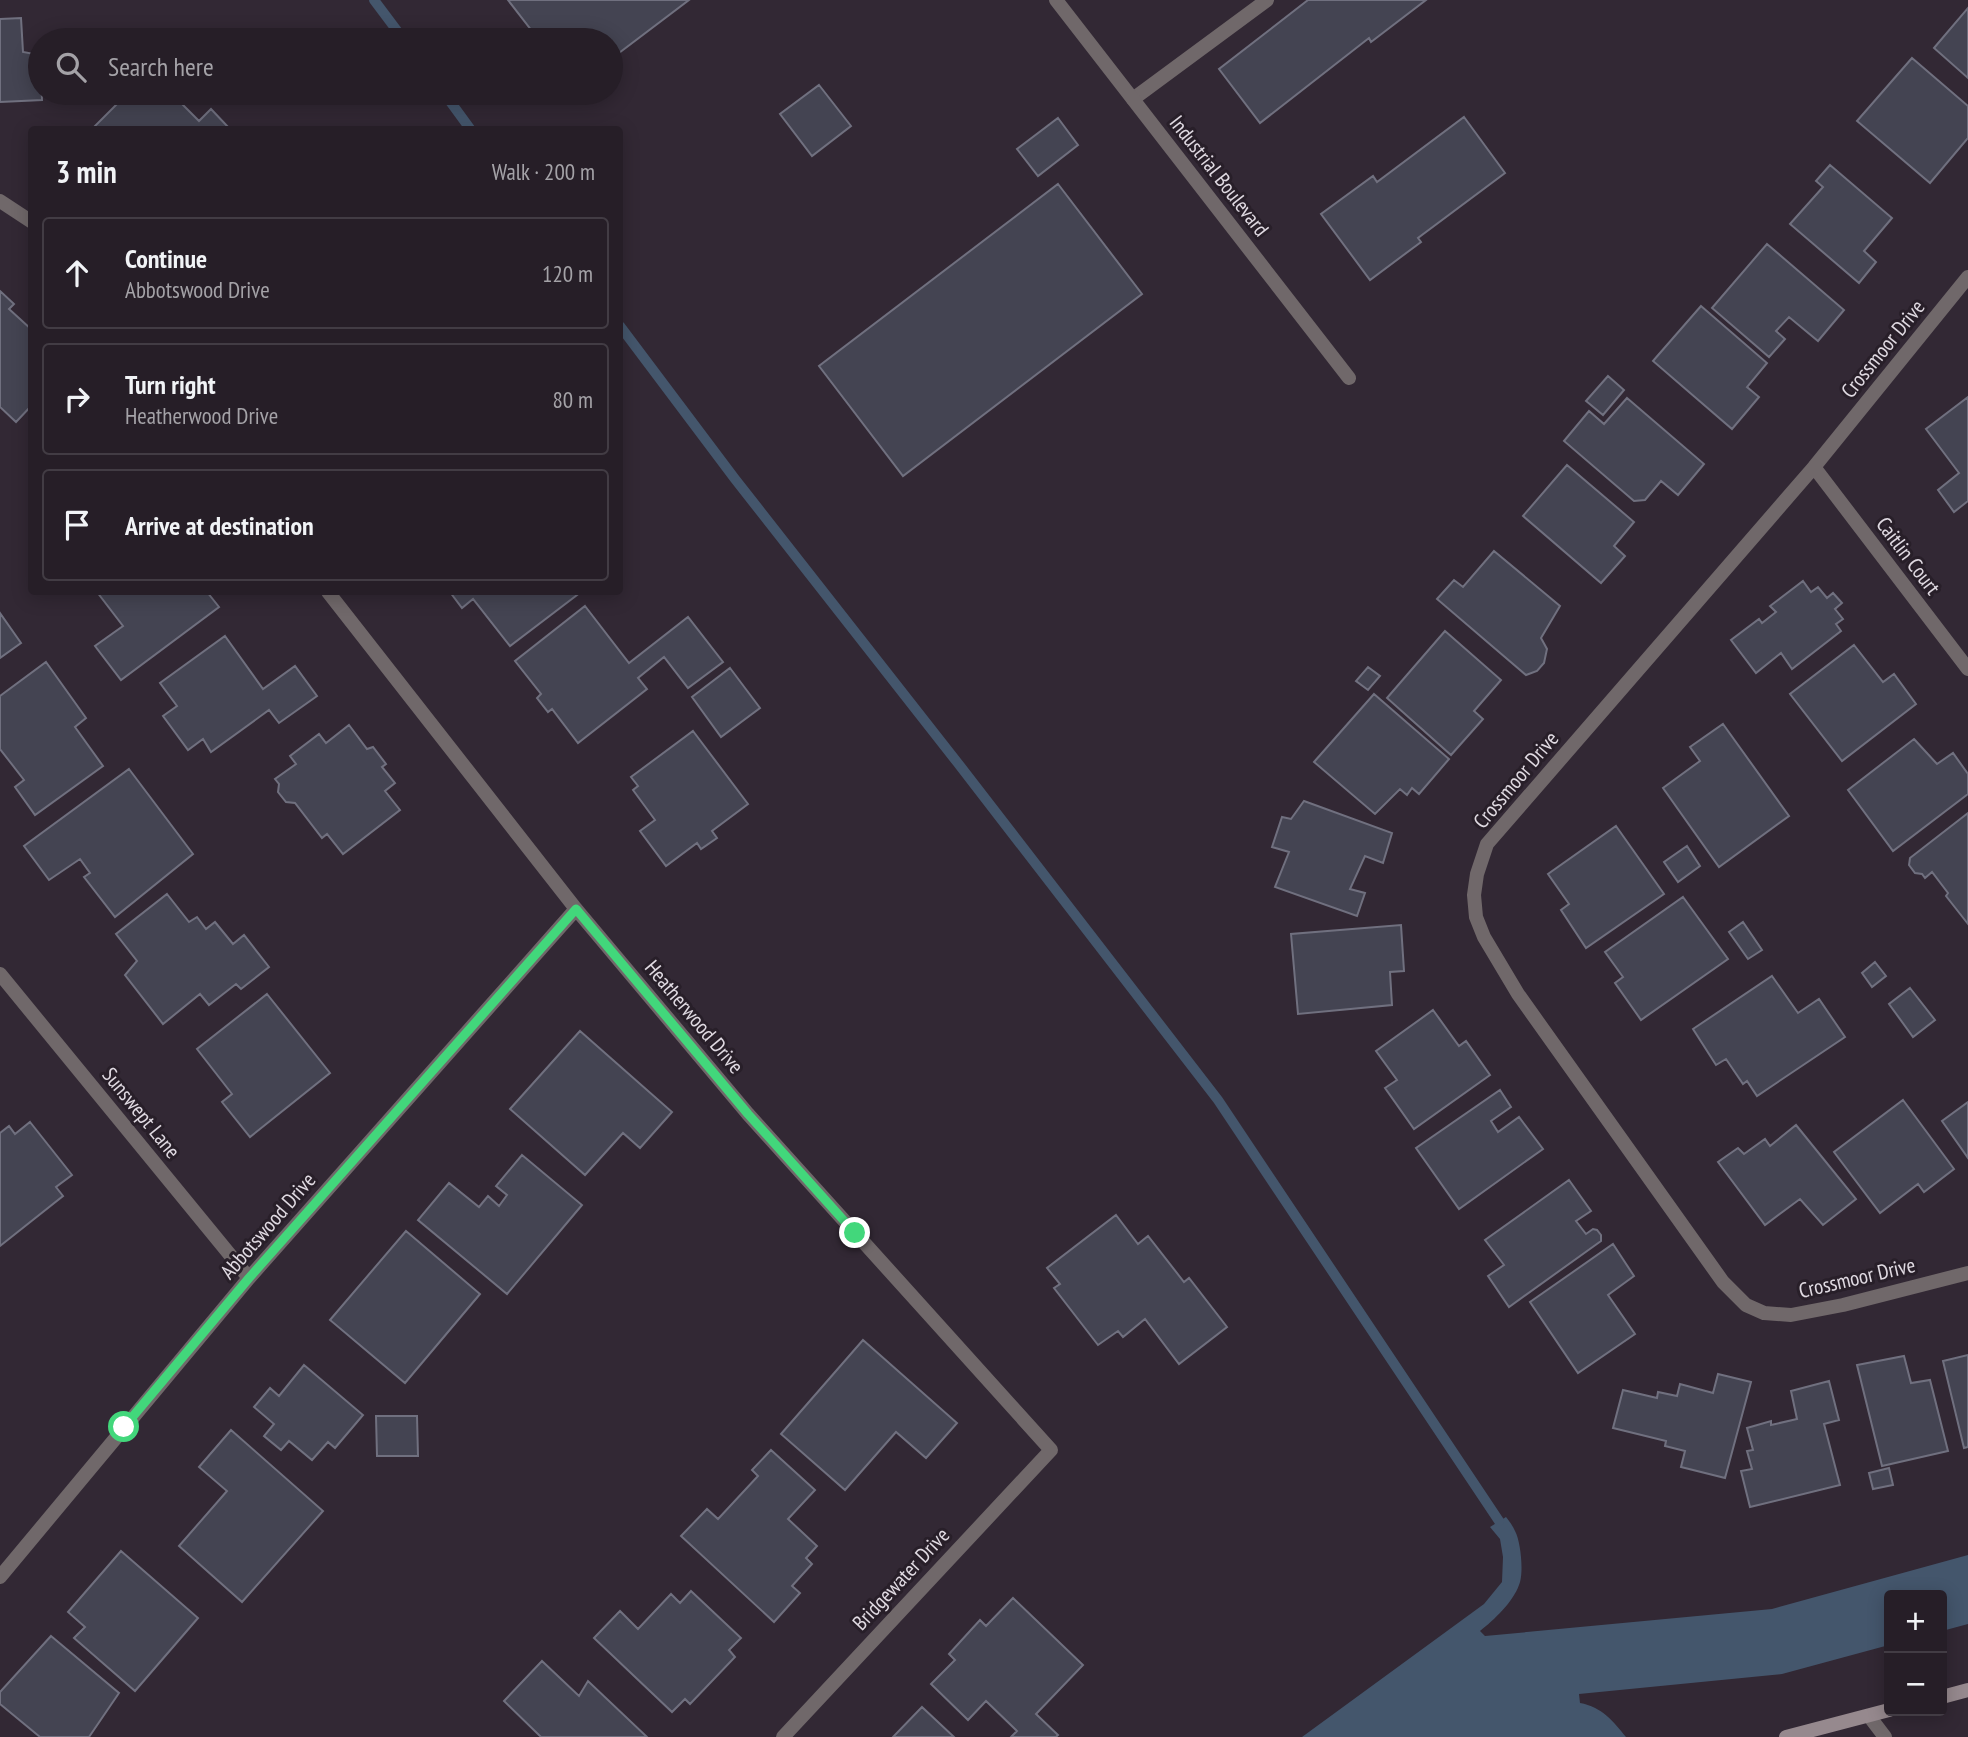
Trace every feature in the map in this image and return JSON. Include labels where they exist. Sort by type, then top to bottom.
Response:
[{"type":"main road","points":[[1947,1696],[1968,1690]]},
{"type":"main road","points":[[1786,1737],[1884,1712]]},
{"type":"street","name":"Industrial Boulevard","points":[[1056,0],[1349,378]]},
{"type":"street","points":[[1133,99],[1267,0]]},
{"type":"street","points":[[0,201],[28,219]]},
{"type":"street","name":"Crossmoor Drive","points":[[1968,277],[1814,467],[1488,844],[1477,874],[1474,895],[1476,917],[1490,948],[1518,994],[1723,1282],[1746,1305],[1764,1313],[1791,1315],[1843,1305],[1968,1273]]},
{"type":"street","name":"Caitlin Court","points":[[1814,467],[1968,669]]},
{"type":"street","name":"Heatherwood Drive","points":[[330,595],[576,909],[748,1114],[1051,1450]]},
{"type":"street","name":"Abbotswood Drive","points":[[0,1577],[249,1278],[576,909]]},
{"type":"street","name":"Sunswept Lane","points":[[0,974],[249,1278]]},
{"type":"street","name":"Bridgewater Drive","points":[[783,1737],[1051,1450]]},
{"type":"street","points":[[1869,1716],[1885,1737]]},
{"type":"water","points":[[1506,1517],[1519,1543],[1522,1566],[1521,1580],[1508,1604],[1480,1631],[1485,1636],[1772,1609],[1968,1555],[1968,1624],[1947,1630],[1947,1590],[1884,1590],[1884,1646],[1782,1674],[1579,1694],[1580,1703],[1601,1711],[1626,1737],[1302,1737],[1484,1604],[1502,1582],[1503,1557],[1500,1539],[1490,1527]]},
{"type":"building","points":[[508,0],[689,0],[623,50],[623,28],[530,28]]},
{"type":"building","points":[[1308,0],[1426,0],[1371,42],[1369,38],[1260,123],[1219,69]]},
{"type":"building","points":[[1968,8],[1968,78],[1934,48]]},
{"type":"building","points":[[21,18],[23,52],[28,53],[28,101],[0,102],[0,19]]},
{"type":"building","points":[[1912,58],[1968,106],[1968,138],[1930,183],[1857,121]]},
{"type":"building","points":[[819,85],[851,126],[812,156],[780,114]]},
{"type":"building","points":[[116,105],[183,105],[199,121],[211,109],[227,126],[95,126]]},
{"type":"building","points":[[1464,117],[1505,173],[1418,238],[1421,242],[1370,280],[1321,214],[1373,176],[1377,182]]},
{"type":"building","points":[[1058,118],[1078,145],[1038,176],[1017,149]]},
{"type":"building","points":[[1830,165],[1892,218],[1864,251],[1876,262],[1859,283],[1790,224],[1823,187],[1816,181]]},
{"type":"building","points":[[1058,184],[1142,294],[903,476],[819,366]]},
{"type":"building","points":[[1767,244],[1844,310],[1818,341],[1789,317],[1776,331],[1785,339],[1769,357],[1712,308]]},
{"type":"building","points":[[0,291],[14,304],[9,309],[28,326],[28,409],[16,422],[0,407]]},
{"type":"building","points":[[1701,306],[1767,363],[1747,387],[1759,397],[1732,429],[1653,361]]},
{"type":"building","points":[[1608,376],[1624,390],[1603,415],[1586,401]]},
{"type":"building","points":[[1968,397],[1968,501],[1954,512],[1938,490],[1959,473],[1926,429]]},
{"type":"building","points":[[1627,398],[1704,464],[1678,495],[1661,481],[1645,500],[1634,501],[1564,441],[1589,411],[1604,424]]},
{"type":"building","points":[[1567,465],[1634,522],[1614,546],[1625,556],[1601,583],[1523,516]]},
{"type":"building","points":[[1494,551],[1560,606],[1541,638],[1547,649],[1544,663],[1537,671],[1526,675],[1437,599],[1454,580],[1463,587]]},
{"type":"building","points":[[1803,581],[1811,592],[1818,587],[1827,598],[1833,593],[1842,603],[1835,609],[1843,619],[1836,624],[1841,631],[1792,669],[1781,653],[1756,673],[1731,640],[1759,619],[1762,623],[1776,612],[1770,606]]},
{"type":"building","points":[[99,595],[209,595],[219,607],[121,680],[95,646],[123,626]]},
{"type":"building","points":[[452,595],[577,595],[510,646],[473,599],[462,608]]},
{"type":"building","points":[[585,606],[629,663],[688,617],[723,662],[688,688],[664,657],[638,678],[647,689],[578,743],[552,709],[548,712],[537,698],[541,694],[515,661]]},
{"type":"building","points":[[0,613],[21,643],[0,658]]},
{"type":"building","points":[[1445,631],[1501,680],[1474,711],[1483,719],[1451,755],[1387,698]]},
{"type":"building","points":[[225,636],[263,689],[295,666],[317,696],[279,723],[269,710],[211,752],[203,739],[188,750],[163,716],[177,706],[160,683]]},
{"type":"building","points":[[1854,645],[1883,682],[1894,674],[1916,704],[1842,761],[1790,694]]},
{"type":"building","points":[[46,662],[86,718],[75,727],[103,766],[35,815],[15,787],[24,780],[0,749],[0,696]]},
{"type":"building","points":[[1368,667],[1380,676],[1368,690],[1356,681]]},
{"type":"building","points":[[730,668],[760,708],[721,737],[692,697]]},
{"type":"building","points":[[1374,694],[1449,759],[1419,794],[1412,788],[1407,795],[1400,789],[1375,814],[1314,762]]},
{"type":"building","points":[[1723,724],[1789,816],[1719,867],[1663,788],[1700,761],[1690,747]]},
{"type":"building","points":[[349,725],[367,749],[373,747],[386,764],[382,767],[395,783],[385,791],[400,810],[343,854],[327,834],[322,838],[295,803],[286,802],[278,792],[279,784],[275,779],[296,764],[290,756],[319,734],[326,743]]},
{"type":"building","points":[[693,731],[748,804],[712,831],[717,838],[701,849],[697,843],[666,866],[640,831],[655,820],[633,790],[638,786],[631,777]]},
{"type":"building","points":[[1914,739],[1937,764],[1953,753],[1968,774],[1968,794],[1893,851],[1848,790]]},
{"type":"building","points":[[129,769],[193,854],[115,917],[84,877],[90,873],[80,859],[49,880],[24,846]]},
{"type":"building","points":[[1304,801],[1392,833],[1383,863],[1365,856],[1350,889],[1365,893],[1357,916],[1275,887],[1289,852],[1272,847],[1282,817],[1291,819]]},
{"type":"building","points":[[1968,813],[1968,924],[1946,896],[1948,893],[1932,872],[1925,878],[1922,874],[1915,873],[1909,865],[1910,858]]},
{"type":"building","points":[[1616,826],[1664,894],[1586,948],[1561,910],[1569,904],[1548,874]]},
{"type":"building","points":[[1687,846],[1700,866],[1678,882],[1664,862]]},
{"type":"building","points":[[167,894],[189,922],[197,917],[206,929],[215,922],[233,944],[244,935],[269,967],[241,989],[236,984],[209,1005],[200,994],[163,1024],[125,975],[137,961],[116,934]]},
{"type":"building","points":[[1683,897],[1728,959],[1641,1020],[1615,983],[1623,977],[1605,952]]},
{"type":"building","points":[[1743,922],[1762,950],[1748,959],[1729,932]]},
{"type":"building","points":[[1401,925],[1404,971],[1390,972],[1392,1005],[1298,1014],[1291,934]]},
{"type":"building","points":[[1875,962],[1886,976],[1872,987],[1862,973]]},
{"type":"building","points":[[1772,976],[1798,1013],[1819,999],[1845,1037],[1757,1096],[1747,1081],[1743,1084],[1726,1059],[1716,1065],[1693,1029]]},
{"type":"building","points":[[1910,988],[1935,1020],[1913,1037],[1889,1004]]},
{"type":"building","points":[[267,994],[330,1073],[250,1137],[222,1102],[232,1094],[197,1049]]},
{"type":"building","points":[[1433,1010],[1459,1046],[1466,1041],[1490,1075],[1414,1129],[1385,1088],[1397,1080],[1376,1051]]},
{"type":"building","points":[[580,1031],[672,1112],[640,1148],[623,1133],[585,1175],[510,1109]]},
{"type":"building","points":[[1500,1090],[1511,1107],[1491,1121],[1498,1132],[1519,1117],[1543,1149],[1459,1209],[1416,1148]]},
{"type":"building","points":[[1903,1100],[1954,1169],[1924,1192],[1918,1184],[1880,1213],[1834,1152]]},
{"type":"building","points":[[1968,1102],[1968,1158],[1942,1121]]},
{"type":"building","points":[[30,1122],[72,1175],[56,1187],[63,1196],[0,1246],[0,1133],[9,1126],[15,1134]]},
{"type":"building","points":[[1796,1125],[1856,1199],[1823,1225],[1800,1199],[1765,1225],[1718,1162],[1738,1148],[1744,1154],[1765,1139],[1770,1146]]},
{"type":"building","points":[[522,1155],[582,1205],[507,1294],[418,1220],[449,1183],[479,1207],[488,1196],[499,1206],[507,1195],[496,1186]]},
{"type":"building","points":[[1569,1180],[1591,1211],[1576,1221],[1586,1234],[1593,1229],[1597,1230],[1601,1241],[1509,1307],[1488,1276],[1504,1265],[1485,1240]]},
{"type":"building","points":[[1116,1215],[1138,1244],[1148,1236],[1184,1282],[1189,1278],[1227,1327],[1179,1364],[1145,1319],[1123,1337],[1118,1331],[1098,1345],[1054,1288],[1060,1284],[1047,1268]]},
{"type":"building","points":[[406,1231],[480,1294],[405,1383],[330,1320]]},
{"type":"building","points":[[1613,1244],[1634,1276],[1608,1295],[1635,1334],[1578,1373],[1530,1302]]},
{"type":"building","points":[[863,1340],[957,1423],[926,1458],[896,1432],[845,1490],[781,1434]]},
{"type":"building","points":[[1968,1355],[1968,1447],[1964,1448],[1943,1361]]},
{"type":"building","points":[[1904,1356],[1911,1383],[1930,1380],[1948,1451],[1882,1466],[1857,1365]]},
{"type":"building","points":[[304,1365],[363,1415],[335,1448],[328,1442],[312,1460],[289,1441],[281,1450],[264,1436],[274,1424],[254,1407],[270,1388],[279,1396]]},
{"type":"building","points":[[1718,1374],[1751,1382],[1725,1478],[1681,1467],[1685,1451],[1665,1446],[1666,1441],[1613,1428],[1623,1390],[1657,1398],[1658,1392],[1677,1396],[1680,1384],[1713,1393]]},
{"type":"building","points":[[1829,1381],[1839,1420],[1824,1424],[1840,1485],[1750,1507],[1741,1471],[1752,1469],[1747,1451],[1753,1450],[1747,1428],[1771,1421],[1771,1425],[1797,1419],[1791,1391]]},
{"type":"building","points":[[376,1416],[417,1416],[418,1456],[377,1456]]},
{"type":"building","points":[[231,1430],[323,1511],[242,1602],[179,1546],[227,1491],[199,1467]]},
{"type":"building","points":[[771,1450],[815,1490],[788,1519],[817,1546],[806,1558],[812,1564],[792,1586],[800,1593],[774,1622],[681,1536],[707,1509],[718,1519],[758,1476],[752,1470]]},
{"type":"building","points":[[1889,1468],[1893,1485],[1873,1489],[1869,1473]]},
{"type":"building","points":[[121,1551],[198,1618],[135,1691],[74,1638],[85,1627],[68,1612]]},
{"type":"building","points":[[691,1591],[741,1638],[729,1650],[735,1657],[690,1704],[685,1699],[672,1712],[594,1638],[620,1611],[638,1629],[671,1594],[680,1603]]},
{"type":"building","points":[[1013,1598],[1083,1665],[1036,1714],[1058,1735],[1056,1737],[1011,1737],[1017,1731],[986,1701],[968,1720],[931,1684],[955,1660],[949,1654],[980,1620],[986,1626]]},
{"type":"building","points":[[51,1636],[119,1693],[89,1737],[40,1737],[0,1704],[0,1692]]},
{"type":"building","points":[[542,1661],[579,1696],[588,1681],[647,1737],[541,1737],[504,1701]]},
{"type":"building","points":[[922,1707],[954,1737],[893,1737]]},
{"type":"waterway","points":[[374,0],[395,28]]},
{"type":"waterway","points":[[453,105],[468,126]]},
{"type":"waterway","points":[[623,330],[735,479],[1218,1100],[1499,1521]]},
{"type":"route","points":[[124,1427],[249,1278],[576,909],[748,1114],[855,1233]]}]
